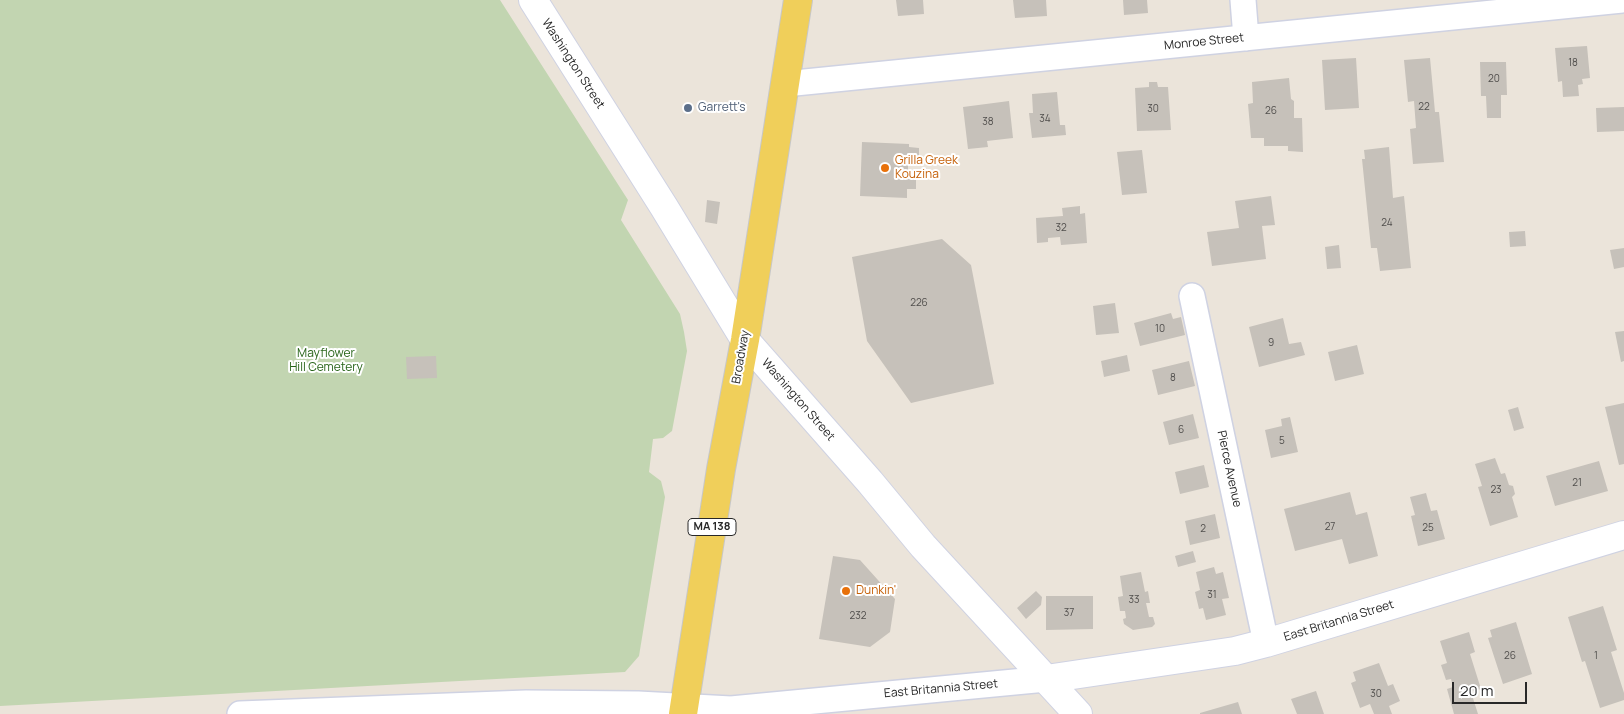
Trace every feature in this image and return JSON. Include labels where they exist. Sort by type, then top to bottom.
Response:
[{"type":"main road","name":"Broadway","points":[[684,710],[721,469],[745,340],[798,0]]},
{"type":"street","name":"Washington Street","points":[[532,0],[664,207],[745,340],[864,475],[923,546],[1078,714]]},
{"type":"street","points":[[1243,0],[1246,38]]},
{"type":"street","name":"Monroe Street","points":[[785,84],[1622,0]]},
{"type":"street","name":"Pierce Avenue","points":[[1192,296],[1266,643]]},
{"type":"street","name":"East Britannia Street","points":[[240,714],[526,704],[638,704],[684,710],[731,709],[1046,679],[1235,651],[1623,541]]},
{"type":"green space","name":"Mayflower Hill Cemetery","points":[[0,0],[500,0],[628,200],[621,220],[680,314],[684,332],[687,351],[672,431],[663,438],[653,439],[649,472],[661,481],[665,497],[639,656],[625,672],[0,706]]},
{"type":"building","points":[[896,0],[923,0],[924,14],[898,16]]},
{"type":"building","points":[[1013,0],[1046,0],[1047,16],[1015,18]]},
{"type":"building","points":[[1123,0],[1147,0],[1148,13],[1124,15]]},
{"type":"building","points":[[1587,46],[1590,78],[1582,79],[1583,84],[1578,85],[1579,96],[1563,97],[1562,81],[1558,82],[1555,48]]},
{"type":"building","points":[[1356,58],[1359,108],[1325,110],[1322,60]]},
{"type":"building","points":[[1430,58],[1435,112],[1439,112],[1444,162],[1413,164],[1410,129],[1416,128],[1414,101],[1408,102],[1404,60]]},
{"type":"building","points":[[1480,62],[1506,62],[1507,95],[1501,95],[1501,118],[1487,118],[1486,96],[1481,96]]},
{"type":"building","points":[[1289,78],[1291,99],[1294,101],[1294,118],[1302,118],[1303,152],[1288,151],[1288,146],[1264,146],[1264,138],[1251,138],[1248,104],[1253,103],[1252,82]]},
{"type":"building","points":[[1149,82],[1157,82],[1158,87],[1168,87],[1171,130],[1137,131],[1135,88],[1149,87]]},
{"type":"building","points":[[1057,92],[1060,125],[1065,125],[1066,135],[1032,138],[1029,113],[1033,113],[1032,94]]},
{"type":"building","points":[[1009,101],[1013,138],[987,141],[988,147],[968,149],[963,107]]},
{"type":"building","points":[[1624,107],[1624,131],[1597,132],[1596,108]]},
{"type":"building","points":[[862,142],[909,144],[909,147],[919,148],[919,158],[908,158],[908,172],[916,172],[916,189],[907,189],[907,198],[860,196]]},
{"type":"building","points":[[1389,147],[1393,198],[1404,196],[1411,268],[1380,271],[1377,248],[1371,248],[1362,159],[1365,159],[1364,150]]},
{"type":"building","points":[[1142,150],[1147,193],[1122,195],[1117,152]]},
{"type":"building","points":[[1271,196],[1275,225],[1262,226],[1266,259],[1212,266],[1207,232],[1239,228],[1235,201]]},
{"type":"building","points":[[707,200],[720,202],[717,224],[705,222]]},
{"type":"building","points":[[1080,206],[1080,214],[1085,213],[1087,243],[1061,245],[1060,237],[1048,238],[1048,242],[1037,243],[1036,218],[1063,216],[1062,208]]},
{"type":"building","points":[[1525,231],[1526,246],[1510,247],[1509,232]]},
{"type":"building","points":[[942,239],[971,265],[994,384],[911,403],[867,341],[852,257]]},
{"type":"building","points":[[1339,245],[1341,268],[1327,269],[1325,247]]},
{"type":"building","points":[[1624,248],[1624,267],[1614,269],[1610,250]]},
{"type":"building","points":[[1115,303],[1119,333],[1096,335],[1093,306]]},
{"type":"building","points":[[1171,313],[1173,319],[1181,317],[1185,335],[1140,346],[1134,323]]},
{"type":"building","points":[[1283,318],[1289,344],[1301,342],[1305,355],[1259,367],[1249,327]]},
{"type":"building","points":[[1624,331],[1624,361],[1621,362],[1615,332]]},
{"type":"building","points":[[1357,345],[1364,374],[1335,381],[1328,352]]},
{"type":"building","points":[[1127,355],[1130,371],[1104,377],[1101,361]]},
{"type":"building","points":[[436,356],[437,378],[407,379],[406,357]]},
{"type":"building","points":[[1189,361],[1195,386],[1158,395],[1152,370]]},
{"type":"building","points":[[1624,403],[1624,464],[1619,465],[1605,407]]},
{"type":"building","points":[[1518,407],[1524,428],[1514,431],[1508,410]]},
{"type":"building","points":[[1193,414],[1199,438],[1169,445],[1163,422]]},
{"type":"building","points":[[1290,417],[1298,452],[1271,458],[1265,430],[1282,426],[1281,419]]},
{"type":"building","points":[[1495,458],[1501,474],[1505,473],[1509,485],[1513,486],[1515,494],[1512,497],[1518,517],[1490,526],[1478,487],[1482,486],[1475,464]]},
{"type":"building","points":[[1599,461],[1608,491],[1555,506],[1546,476]]},
{"type":"building","points":[[1204,465],[1209,487],[1180,494],[1175,472]]},
{"type":"building","points":[[1350,492],[1356,515],[1367,512],[1378,556],[1349,564],[1342,539],[1295,551],[1284,509]]},
{"type":"building","points":[[1426,493],[1431,511],[1437,510],[1445,539],[1418,546],[1411,516],[1415,515],[1410,497]]},
{"type":"building","points":[[1215,514],[1220,538],[1190,545],[1185,521]]},
{"type":"building","points":[[1193,551],[1196,562],[1178,567],[1175,556]]},
{"type":"building","points":[[833,556],[860,560],[895,599],[890,632],[870,647],[819,639]]},
{"type":"building","points":[[1214,567],[1216,574],[1223,572],[1229,598],[1222,599],[1226,615],[1206,620],[1203,608],[1199,609],[1195,592],[1200,590],[1196,572]]},
{"type":"building","points":[[1141,572],[1145,592],[1148,591],[1150,603],[1146,603],[1149,617],[1153,617],[1155,624],[1152,627],[1133,630],[1124,624],[1123,619],[1126,618],[1125,611],[1120,611],[1118,597],[1123,596],[1120,576]]},
{"type":"building","points":[[1036,591],[1042,597],[1041,605],[1026,619],[1017,608]]},
{"type":"building","points":[[1046,596],[1093,596],[1093,629],[1046,630]]},
{"type":"building","points":[[1603,606],[1617,650],[1611,652],[1624,693],[1624,700],[1600,708],[1585,661],[1582,662],[1568,617]]},
{"type":"building","points":[[1516,622],[1532,674],[1503,684],[1488,638],[1492,637],[1490,630]]},
{"type":"building","points":[[1469,632],[1475,652],[1470,654],[1481,689],[1471,692],[1478,714],[1454,714],[1447,689],[1453,687],[1451,679],[1446,680],[1441,665],[1447,663],[1440,641]]},
{"type":"building","points":[[1379,663],[1388,686],[1393,684],[1400,701],[1389,706],[1392,714],[1374,714],[1370,704],[1360,708],[1351,683],[1356,681],[1353,672]]},
{"type":"building","points":[[1316,691],[1324,714],[1297,714],[1291,699]]},
{"type":"building","points":[[1238,702],[1242,714],[1200,714],[1200,713]]},
{"type":"place","name":"Garrett's","points":[[688,108]]},
{"type":"place","name":"Grilla Greek Kouzina","points":[[885,168]]},
{"type":"place","name":"Dunkin'","points":[[846,591]]}]
